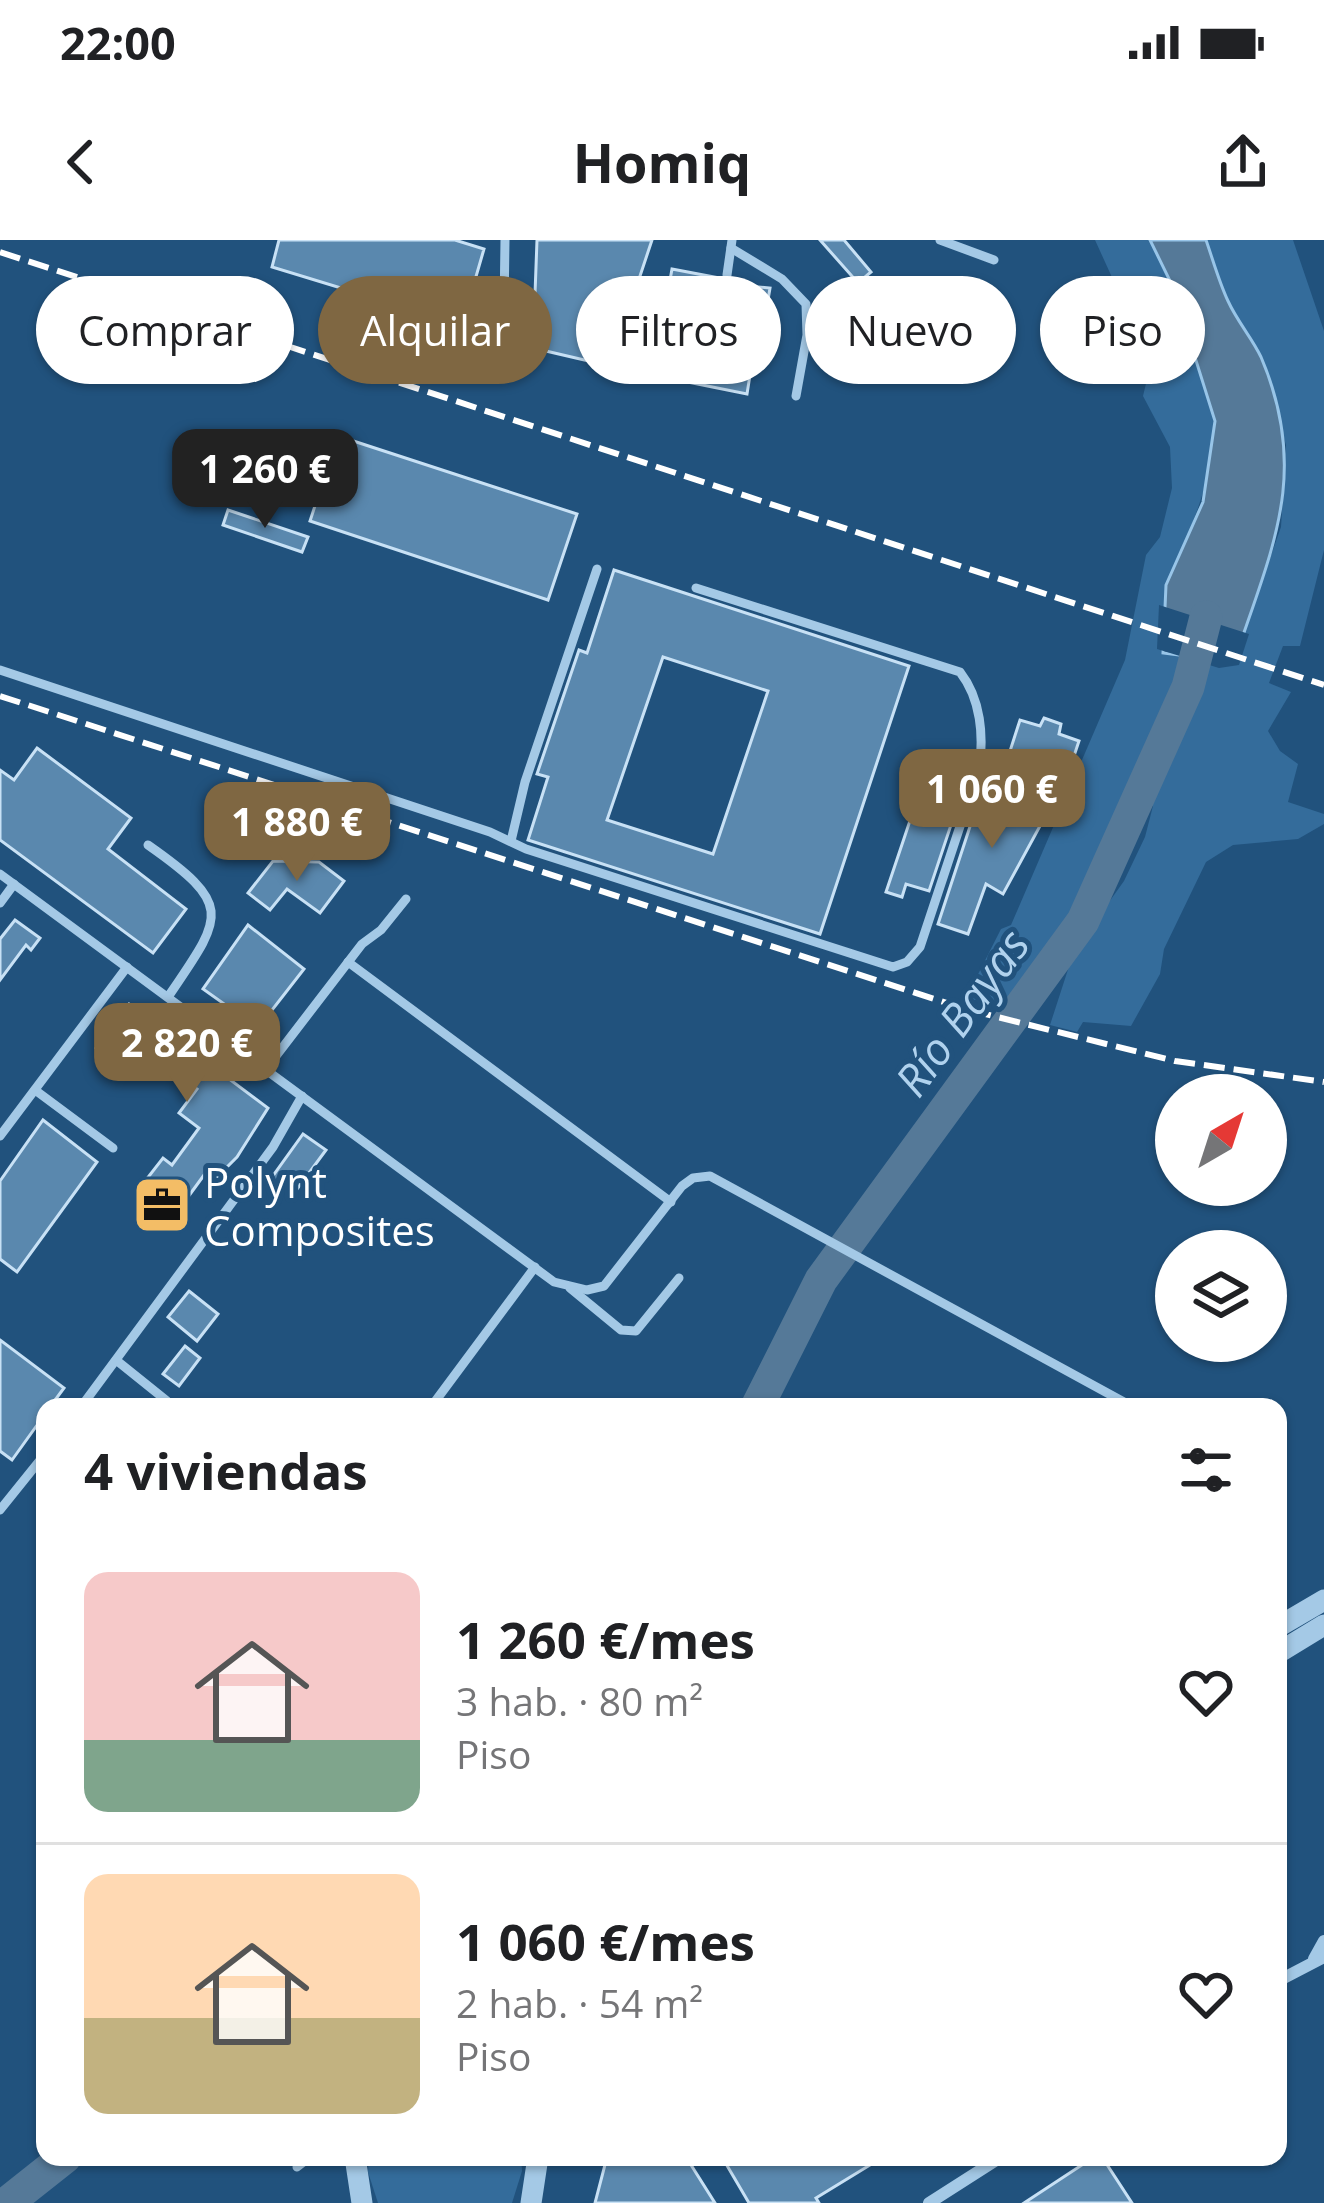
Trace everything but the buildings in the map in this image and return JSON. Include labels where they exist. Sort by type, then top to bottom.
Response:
[{"type":"street","points":[[1287,1622],[1324,1600]]},
{"type":"street","points":[[1287,1647],[1324,1625]]},
{"type":"street","points":[[1287,1976],[1319,1958],[1324,1941]]},
{"type":"street","points":[[531,2203],[537,2166]]},
{"type":"street","points":[[929,2203],[987,2166]]},
{"type":"street","points":[[345,2203],[355,2167]]},
{"type":"street","points":[[355,2167],[362,2203]]},
{"type":"lane","points":[[505,276],[506,240]]},
{"type":"lane","points":[[940,240],[994,260]]},
{"type":"lane","points":[[727,275],[732,244],[782,279],[806,304],[807,335],[796,396]]},
{"type":"lane","points":[[511,841],[525,782],[597,569]]},
{"type":"lane","points":[[0,670],[893,967],[907,962],[920,947],[982,754],[977,704],[960,672],[696,588]]},
{"type":"lane","points":[[982,754],[1047,780]]},
{"type":"lane","points":[[148,845],[201,887],[214,916],[210,933],[168,997]]},
{"type":"lane","points":[[0,874],[535,1268],[570,1288],[621,1330],[635,1331],[679,1278]]},
{"type":"lane","points":[[0,904],[14,884]]},
{"type":"lane","points":[[266,1069],[348,962],[406,899]]},
{"type":"lane","points":[[348,962],[671,1202]]},
{"type":"lane","points":[[0,1136],[127,967]]},
{"type":"lane","points":[[35,1090],[112,1148]]},
{"type":"lane","points":[[88,1398],[273,1148],[302,1096]]},
{"type":"lane","points":[[570,1288],[604,1286],[693,1178],[710,1176],[1117,1398]]},
{"type":"lane","points":[[438,1398],[535,1268]]},
{"type":"lane","points":[[116,1360],[163,1398]]},
{"type":"lane","points":[[0,1510],[35,1467]]},
{"type":"shaded area","points":[[1095,240],[1150,240],[1166,276],[1111,276]]},
{"type":"shaded area","points":[[1150,240],[1206,240],[1225,294],[1261,357],[1283,438],[1280,511],[1234,662],[1163,653],[1166,585],[1203,502],[1215,421],[1203,384],[1205,276],[1168,276]]},
{"type":"shaded area","points":[[1206,240],[1293,240],[1324,331],[1324,550],[1300,646],[1283,646],[1269,683],[1291,692],[1268,731],[1280,751],[1298,764],[1288,802],[1324,814],[1324,824],[1298,839],[1233,845],[1206,862],[1164,949],[1160,974],[1131,1026],[1083,1022],[1077,1032],[1050,1025],[1074,951],[1124,881],[1145,837],[1153,806],[1136,803],[1068,928],[1005,1006],[966,998],[1001,929],[1011,925],[1125,660],[1146,555],[1160,537],[1172,488],[1170,447],[1143,396],[1146,384],[1205,382],[1214,425],[1209,467],[1166,585],[1234,661],[1281,527],[1286,445],[1259,354],[1228,302]]},
{"type":"shaded area","points":[[368,2166],[522,2166],[522,2171],[512,2203],[378,2203]]},
{"type":"pier","points":[[1159,605],[1249,634],[1239,665],[1219,668],[1157,649]]},
{"type":"waterway","name":"Río Bayas","points":[[762,1398],[821,1280],[1083,921],[1188,687],[1206,617]]},
{"type":"waterway","name":"Río Bayas","points":[[7,2203],[54,2166]]},
{"type":"railway","points":[[0,252],[1324,685]]},
{"type":"railway","points":[[0,696],[965,1009],[1175,1061],[1324,1082]]},
{"type":"place","name":"Polynt Composites","points":[[162,1205]]}]
